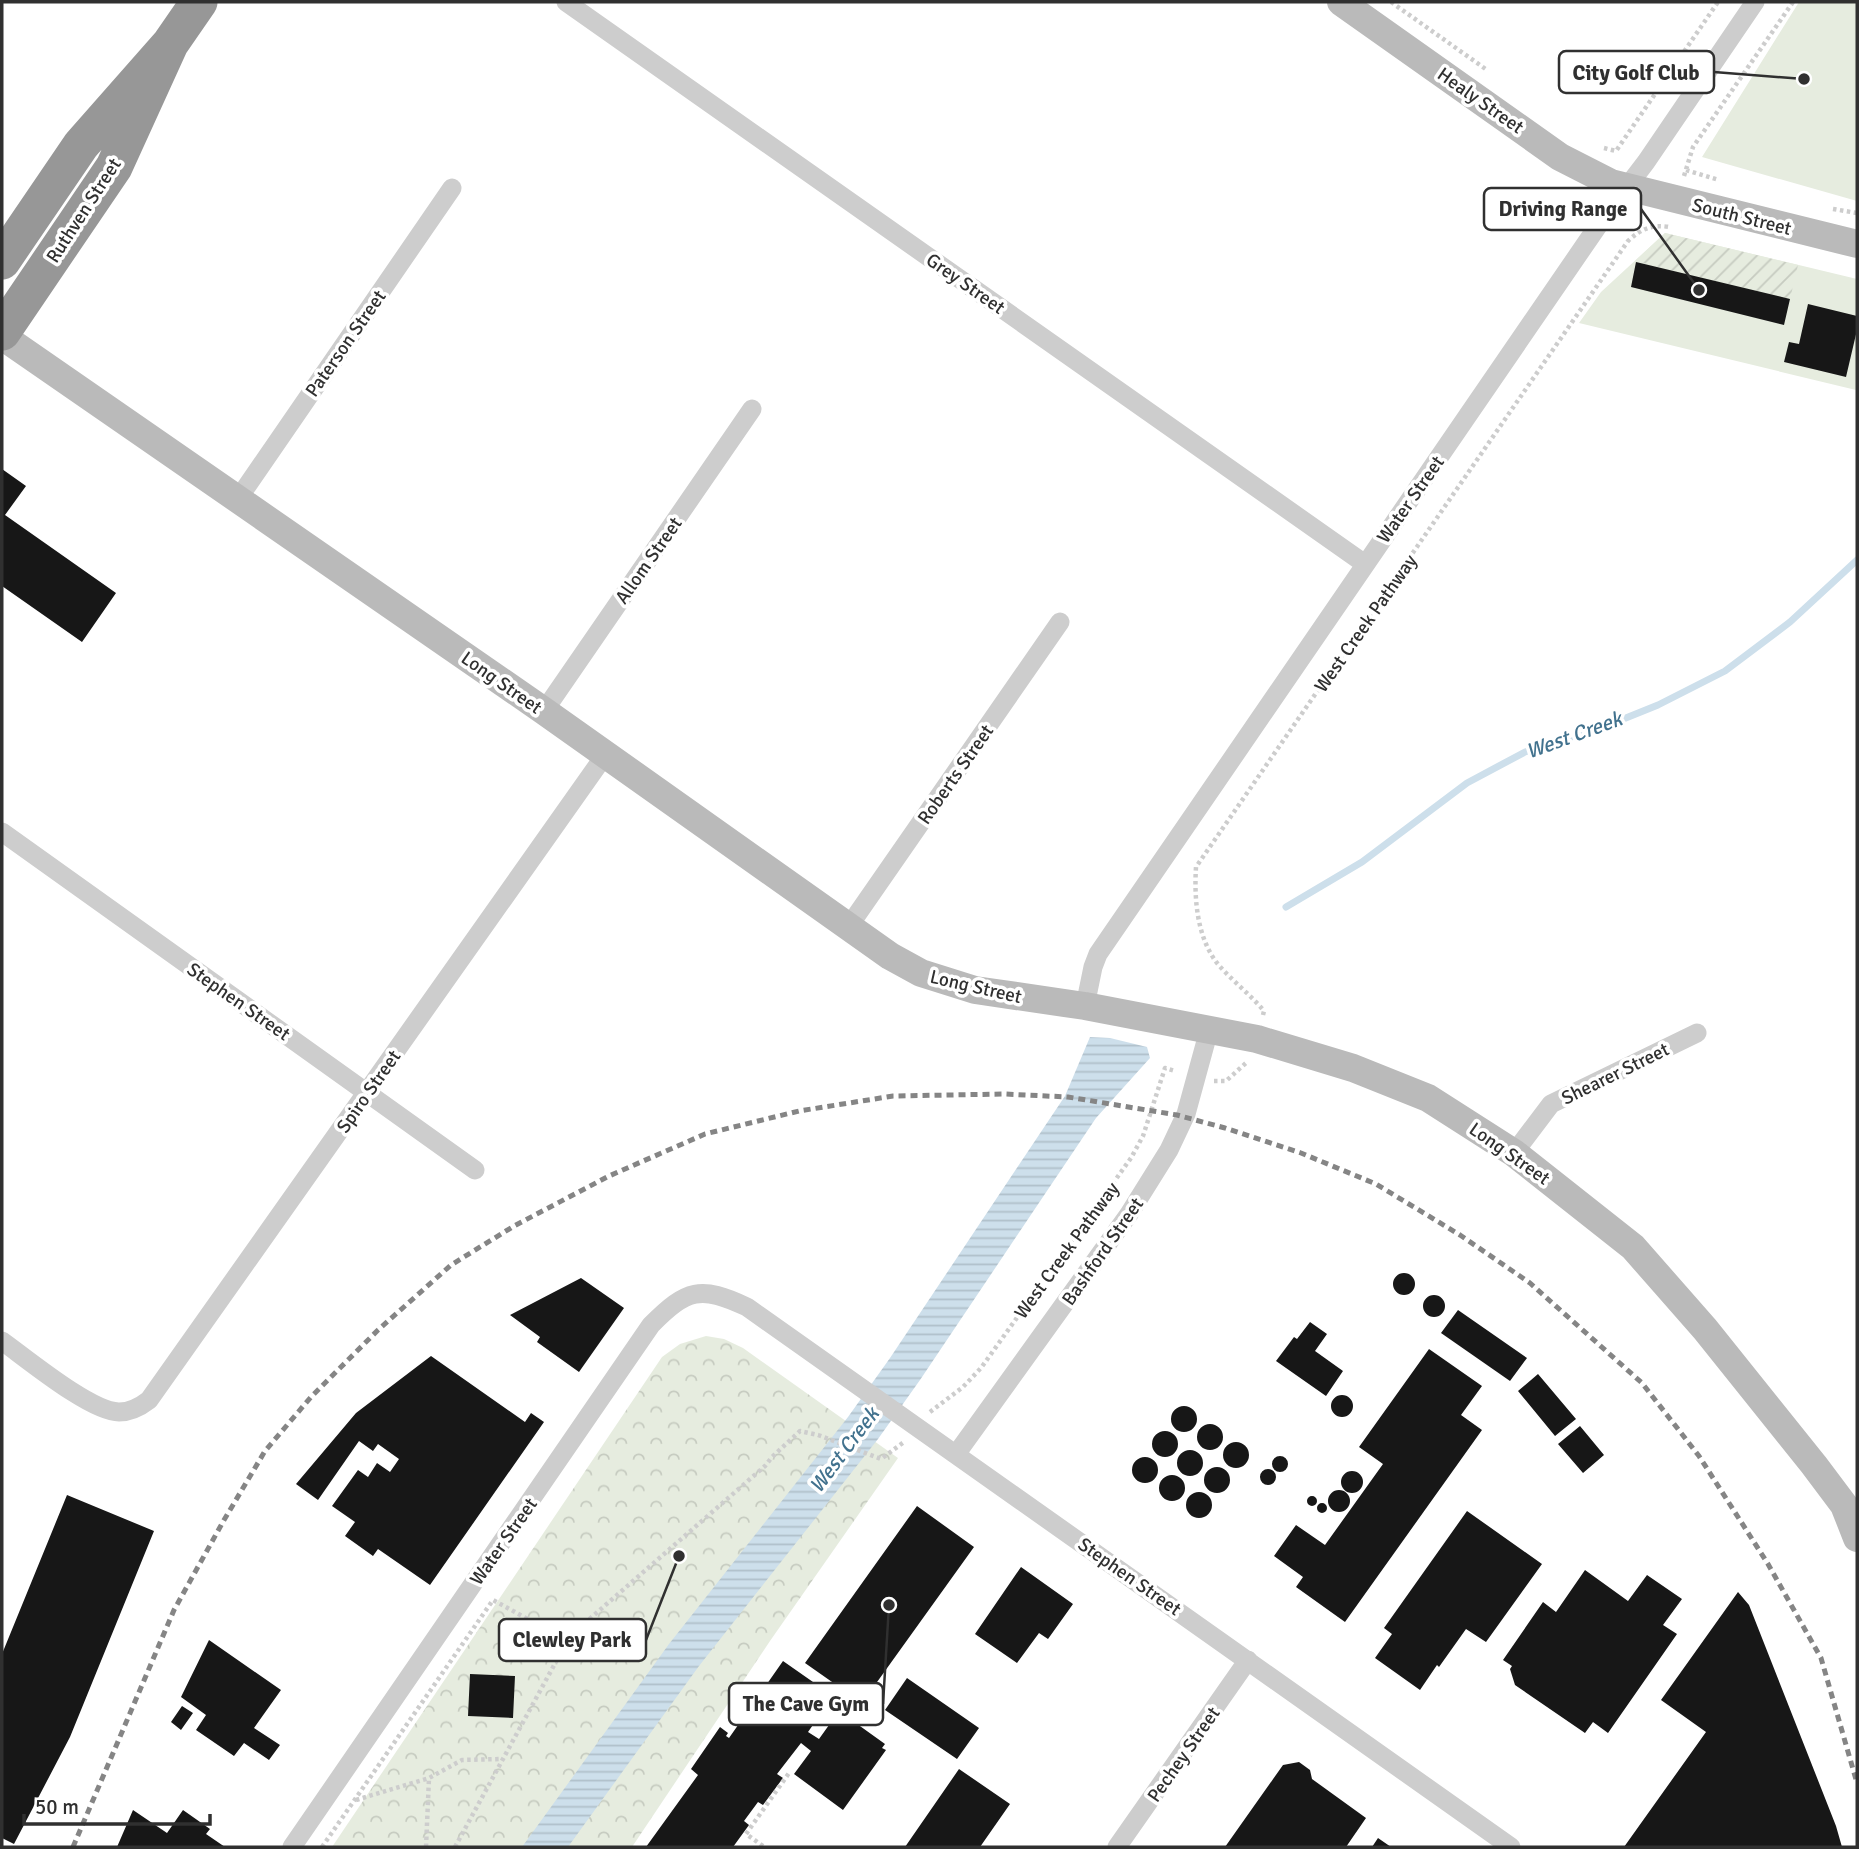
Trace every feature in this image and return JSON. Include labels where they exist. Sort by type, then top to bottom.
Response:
[{"type":"highway","name":"Ruthven Street","points":[[2,261],[81,145],[170,44],[199,2]]},
{"type":"highway","name":"Ruthven Street","points":[[2,334],[114,167],[170,44]]},
{"type":"street","name":"Grey Street","points":[[566,2],[1365,564]]},
{"type":"street","name":"Healy Street","points":[[1341,2],[1560,157],[1597,177],[1627,187]]},
{"type":"street","name":"Water Street","points":[[1085,1006],[1098,954],[1604,217],[1755,2]]},
{"type":"street","name":"South Street","points":[[1627,187],[1857,244]]},
{"type":"street","name":"Paterson Street","points":[[238,499],[452,188]]},
{"type":"street","name":"Long Street","points":[[2,334],[544,711],[890,956],[921,973],[975,990],[1085,1006],[1256,1039],[1353,1068],[1428,1098],[1514,1153],[1633,1247],[1705,1329],[1814,1465],[1843,1505],[1857,1538]]},
{"type":"street","name":"Allom Street","points":[[544,711],[752,409]]},
{"type":"street","name":"Roberts Street","points":[[849,926],[1060,622]]},
{"type":"street","name":"Spiro Street","points":[[2,1342],[100,1408],[121,1412],[141,1407],[156,1392],[605,755]]},
{"type":"street","name":"Stephen Street","points":[[2,832],[475,1170]]},
{"type":"street","name":"Bashford Street","points":[[957,1453],[1129,1214],[1169,1150],[1186,1114],[1209,1030]]},
{"type":"street","name":"Shearer Street","points":[[1514,1153],[1551,1104],[1697,1033]]},
{"type":"street","name":"Water Street","points":[[292,1847],[651,1325],[671,1305],[694,1292],[722,1296],[747,1307]]},
{"type":"street","name":"Stephen Street","points":[[747,1307],[1511,1847]]},
{"type":"street","name":"Pechey Street","points":[[1117,1847],[1248,1660]]},
{"type":"path","points":[[1391,2],[1490,72]]},
{"type":"path","points":[[1597,147],[1616,151],[1718,2]]},
{"type":"path","points":[[1728,183],[1686,170],[1693,147],[1793,2]]},
{"type":"path","name":"West Creek Pathway","points":[[1264,1011],[1210,951],[1196,906],[1196,867],[1628,241],[1644,228],[1664,226]]},
{"type":"path","points":[[1214,1082],[1226,1081],[1251,1058]]},
{"type":"path","name":"West Creek Pathway","points":[[933,1409],[963,1387],[981,1368],[1131,1158],[1143,1136],[1165,1068]]},
{"type":"path","points":[[455,1847],[566,1641],[765,1466],[800,1431],[818,1435],[881,1460],[902,1446]]},
{"type":"path","points":[[323,1847],[492,1600],[566,1641]]},
{"type":"path","points":[[355,1800],[429,1777],[462,1760],[502,1759]]},
{"type":"path","points":[[763,1846],[746,1834],[789,1773]]},
{"type":"path","points":[[426,1847],[429,1777]]},
{"type":"green space","points":[[1799,2],[1857,2],[1857,201],[1702,157]]},
{"type":"green space","points":[[1665,233],[1857,279],[1856,390],[1579,323],[1601,292]]},
{"type":"green space","points":[[1665,233],[1798,265],[1790,299],[1635,261]]},
{"type":"green space","points":[[706,1336],[724,1339],[743,1348],[898,1458],[770,1641],[632,1847],[332,1847],[662,1357],[680,1344]]},
{"type":"water","points":[[1090,1037],[1110,1038],[1147,1047],[1150,1058],[1096,1118],[878,1439],[699,1666],[568,1847],[522,1847],[669,1644],[848,1417],[890,1358],[1065,1096]]},
{"type":"building","points":[[1636,262],[1790,299],[1784,325],[1631,287]]},
{"type":"building","points":[[1808,304],[1857,316],[1857,330],[1846,377],[1784,362],[1789,342],[1799,344]]},
{"type":"building","points":[[2,469],[26,486],[5,515],[116,593],[82,642],[2,586]]},
{"type":"building","points":[[1404,1273],[1412,1276],[1415,1284],[1412,1292],[1404,1295],[1396,1292],[1393,1284],[1396,1276]]},
{"type":"building","points":[[581,1278],[624,1308],[579,1372],[537,1342],[540,1337],[510,1315]]},
{"type":"building","points":[[1434,1295],[1442,1298],[1445,1306],[1442,1314],[1434,1317],[1426,1314],[1423,1306],[1426,1298]]},
{"type":"building","points":[[1458,1310],[1527,1358],[1510,1381],[1441,1333]]},
{"type":"building","points":[[1310,1322],[1327,1334],[1315,1351],[1343,1371],[1326,1396],[1276,1361],[1294,1337],[1297,1339]]},
{"type":"building","points":[[1429,1349],[1482,1386],[1461,1415],[1482,1430],[1345,1622],[1296,1587],[1303,1577],[1274,1556],[1296,1525],[1325,1545],[1383,1464],[1359,1447]]},
{"type":"building","points":[[431,1356],[525,1422],[531,1413],[544,1422],[430,1585],[378,1549],[373,1556],[345,1536],[355,1522],[332,1506],[358,1470],[368,1477],[377,1463],[390,1472],[399,1459],[378,1444],[373,1451],[359,1441],[318,1500],[296,1484],[356,1413]]},
{"type":"building","points":[[1538,1374],[1576,1419],[1555,1436],[1518,1391]]},
{"type":"building","points":[[1342,1395],[1350,1398],[1353,1406],[1350,1414],[1342,1417],[1334,1414],[1331,1406],[1334,1398]]},
{"type":"building","points":[[1184,1406],[1193,1410],[1197,1419],[1193,1428],[1184,1432],[1175,1428],[1171,1419],[1175,1410]]},
{"type":"building","points":[[1210,1424],[1219,1428],[1223,1437],[1219,1446],[1210,1450],[1201,1446],[1197,1437],[1201,1428]]},
{"type":"building","points":[[1580,1426],[1604,1455],[1583,1473],[1558,1444]]},
{"type":"building","points":[[1165,1431],[1174,1435],[1178,1444],[1174,1453],[1165,1457],[1156,1453],[1152,1444],[1156,1435]]},
{"type":"building","points":[[1236,1442],[1245,1446],[1249,1455],[1245,1464],[1236,1468],[1227,1464],[1223,1455],[1227,1446]]},
{"type":"building","points":[[1190,1450],[1199,1454],[1203,1463],[1199,1472],[1190,1476],[1181,1472],[1177,1463],[1181,1454]]},
{"type":"building","points":[[1280,1456],[1288,1464],[1280,1472],[1272,1464]]},
{"type":"building","points":[[1145,1457],[1154,1461],[1158,1470],[1154,1479],[1145,1483],[1136,1479],[1132,1470],[1136,1461]]},
{"type":"building","points":[[1217,1467],[1226,1471],[1230,1480],[1226,1489],[1217,1493],[1208,1489],[1204,1480],[1208,1471]]},
{"type":"building","points":[[1268,1469],[1276,1477],[1268,1485],[1260,1477]]},
{"type":"building","points":[[1352,1471],[1360,1474],[1363,1482],[1360,1490],[1352,1493],[1344,1490],[1341,1482],[1344,1474]]},
{"type":"building","points":[[1172,1475],[1181,1479],[1185,1488],[1181,1497],[1172,1501],[1163,1497],[1159,1488],[1163,1479]]},
{"type":"building","points":[[1339,1490],[1347,1493],[1350,1501],[1347,1509],[1339,1512],[1331,1509],[1328,1501],[1331,1493]]},
{"type":"building","points":[[1199,1492],[1208,1496],[1212,1505],[1208,1514],[1199,1518],[1190,1514],[1186,1505],[1190,1496]]},
{"type":"building","points":[[67,1495],[154,1531],[70,1737],[14,1844],[2,1838],[2,1654]]},
{"type":"building","points":[[1312,1496],[1316,1497],[1316,1505],[1312,1506],[1308,1505],[1307,1501],[1308,1497]]},
{"type":"building","points":[[1322,1503],[1326,1504],[1326,1512],[1322,1513],[1318,1512],[1317,1508],[1318,1504]]},
{"type":"building","points":[[917,1506],[974,1547],[862,1703],[805,1663]]},
{"type":"building","points":[[1467,1511],[1542,1564],[1486,1642],[1466,1629],[1420,1690],[1375,1658],[1392,1634],[1384,1628]]},
{"type":"building","points":[[1021,1567],[1073,1604],[1048,1639],[1039,1633],[1017,1663],[975,1634]]},
{"type":"building","points":[[1585,1570],[1628,1601],[1647,1575],[1682,1599],[1663,1625],[1677,1634],[1608,1733],[1593,1722],[1585,1733],[1515,1685],[1510,1669],[1512,1666],[1503,1660],[1543,1602],[1556,1612]]},
{"type":"building","points":[[1738,1592],[1749,1605],[1842,1847],[1624,1847],[1706,1732],[1661,1700]]},
{"type":"building","points":[[209,1640],[281,1690],[254,1728],[280,1745],[269,1760],[244,1743],[234,1756],[196,1730],[206,1715],[181,1697]]},
{"type":"building","points":[[783,1661],[833,1696],[808,1732],[819,1739],[839,1711],[885,1744],[882,1748],[886,1750],[843,1810],[794,1774],[811,1751],[801,1743],[777,1774],[783,1778],[763,1805],[758,1802],[744,1821],[749,1825],[733,1847],[646,1847],[698,1775],[691,1769],[720,1727],[728,1733],[726,1736],[729,1738]]},
{"type":"building","points":[[470,1674],[515,1676],[513,1718],[468,1716]]},
{"type":"building","points":[[907,1678],[979,1728],[957,1759],[885,1710]]},
{"type":"building","points":[[182,1706],[193,1713],[181,1730],[171,1722]]},
{"type":"building","points":[[1299,1762],[1310,1770],[1312,1779],[1366,1818],[1346,1847],[1225,1847],[1283,1765]]},
{"type":"building","points":[[959,1769],[1010,1804],[980,1847],[905,1847]]},
{"type":"building","points":[[133,1810],[167,1833],[183,1810],[210,1829],[206,1834],[225,1847],[117,1847]]},
{"type":"building","points":[[1378,1838],[1391,1847],[1372,1847]]},
{"type":"waterway","name":"West Creek","points":[[1286,907],[1362,862],[1467,783],[1525,752],[1606,726],[1658,705],[1725,671],[1790,622],[1857,560]]},
{"type":"railway","points":[[73,1847],[174,1610],[224,1520],[265,1451],[311,1397],[378,1330],[451,1265],[514,1226],[609,1176],[705,1134],[799,1111],[893,1096],[1004,1094],[1068,1097],[1177,1115],[1225,1128],[1301,1153],[1376,1184],[1460,1235],[1530,1283],[1642,1383],[1699,1456],[1768,1564],[1821,1658],[1857,1783]]},
{"type":"place","name":"City Golf Club","points":[[1804,79]]},
{"type":"place","name":"Driving Range","points":[[1699,290]]},
{"type":"place","name":"Clewley Park","points":[[679,1556]]},
{"type":"place","name":"The Cave Gym","points":[[889,1605]]}]
